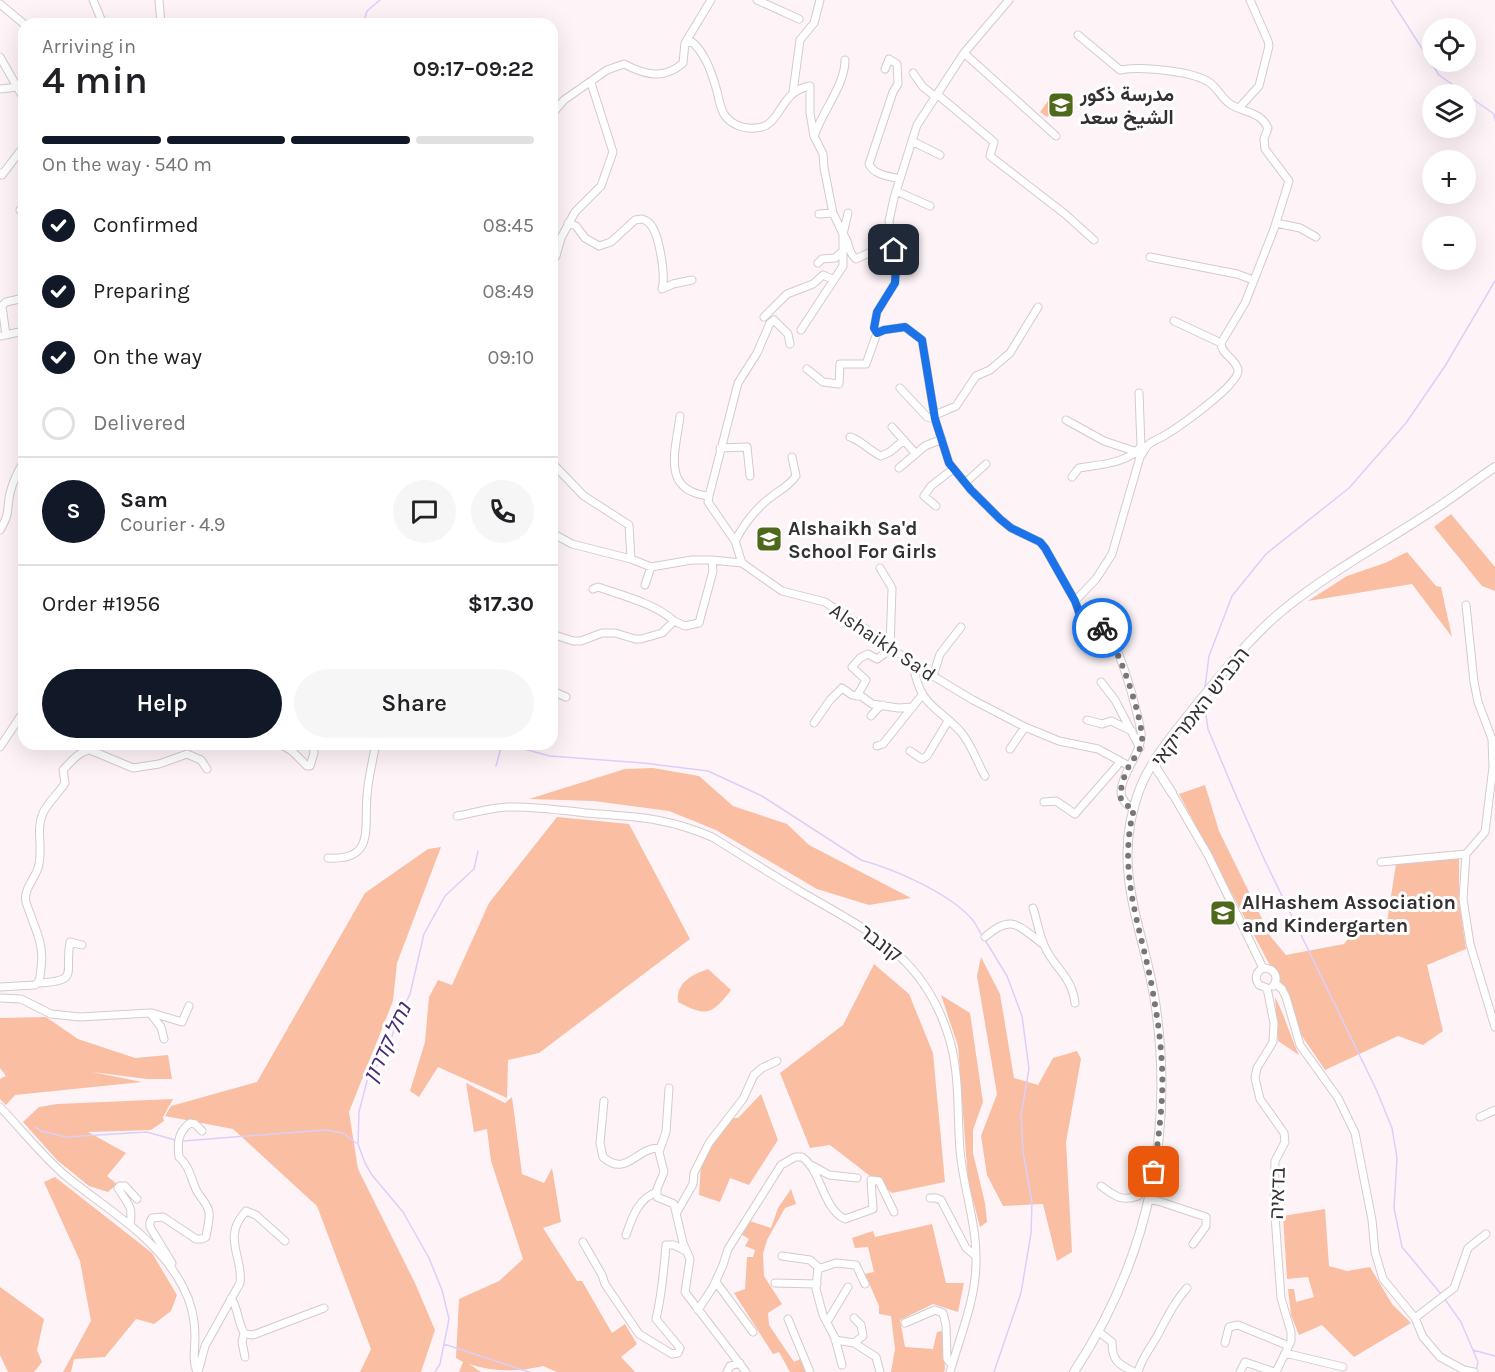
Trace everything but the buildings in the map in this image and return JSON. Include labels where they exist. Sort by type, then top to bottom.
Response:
[{"type":"main road","name":"הכביש האמריקאי","points":[[1074,1372],[1099,1332],[1125,1278],[1149,1200],[1154,1172],[1160,1120],[1162,1068],[1153,992],[1128,879],[1128,834],[1142,784],[1182,723],[1234,659],[1280,613],[1325,579],[1434,510],[1495,467]]},
{"type":"main road","points":[[1156,760],[1156,768],[1172,793]]},
{"type":"main road","points":[[1148,772],[1153,771],[1160,776]]},
{"type":"main road","points":[[1142,784],[1153,779],[1172,793]]},
{"type":"street","points":[[93,0],[100,18]]},
{"type":"street","points":[[159,0],[160,18]]},
{"type":"street","points":[[558,107],[564,100],[607,70],[624,64],[635,70],[659,76],[674,72],[683,63],[685,43],[711,0]]},
{"type":"street","points":[[758,0],[799,19]]},
{"type":"street","points":[[685,43],[692,42],[698,47],[709,66],[725,116],[738,126],[751,129],[762,128],[769,125],[793,92],[800,40],[814,23],[820,0]]},
{"type":"street","points":[[877,333],[874,328],[877,312],[895,283],[896,263],[890,221],[896,191],[917,125],[964,53],[1009,0]]},
{"type":"street","points":[[1239,108],[1259,86],[1269,46],[1250,0]]},
{"type":"street","points":[[0,4],[18,19]]},
{"type":"street","points":[[1072,477],[1079,468],[1138,455],[1147,445],[1166,436],[1211,402],[1236,377],[1238,372],[1236,366],[1221,348],[1221,343],[1245,303],[1290,181],[1265,149],[1264,139],[1268,132],[1267,125],[1257,114],[1230,104],[1215,86],[1205,79],[1182,73],[1148,69],[1120,70],[1078,35]]},
{"type":"street","points":[[964,53],[1056,136]]},
{"type":"street","points":[[0,57],[18,87],[0,89]]},
{"type":"street","points":[[885,69],[889,59],[897,64],[898,84],[893,92],[869,164],[872,170],[882,175],[900,179]]},
{"type":"street","points":[[814,136],[845,71],[845,60]]},
{"type":"street","points":[[914,73],[923,87],[963,114],[994,142],[990,156],[1065,214],[1094,240]]},
{"type":"street","points":[[558,245],[579,206],[601,186],[613,152],[591,83]]},
{"type":"street","points":[[793,92],[810,86],[810,113],[814,136],[824,154],[824,168],[833,213],[847,238],[849,252],[856,259],[879,248],[892,236]]},
{"type":"street","points":[[912,141],[940,155]]},
{"type":"street","points":[[0,173],[2,175],[18,154]]},
{"type":"street","points":[[896,191],[930,206]]},
{"type":"street","points":[[819,214],[833,213]]},
{"type":"street","points":[[801,330],[843,266],[843,234],[848,213]]},
{"type":"street","points":[[568,223],[576,226],[585,238],[600,246],[611,243],[635,220],[642,219],[651,225],[660,252],[664,283],[662,289],[692,280]]},
{"type":"street","points":[[1276,223],[1300,228],[1316,237]]},
{"type":"street","points":[[879,248],[889,254],[896,263]]},
{"type":"street","points":[[818,263],[822,259],[835,258],[843,251]]},
{"type":"street","points":[[1150,257],[1237,274],[1253,280]]},
{"type":"street","points":[[764,317],[787,294],[813,284],[823,275],[834,280]]},
{"type":"street","points":[[18,299],[6,302],[2,306],[3,335],[18,332]]},
{"type":"street","points":[[900,388],[927,417],[935,417],[956,406],[976,376],[990,370],[1010,353],[1038,307]]},
{"type":"street","points":[[742,563],[735,541],[708,502],[709,496],[738,383],[749,368],[770,323],[774,320],[788,334],[790,344]]},
{"type":"street","points":[[1174,321],[1221,343]]},
{"type":"street","points":[[807,369],[823,382],[839,384],[840,364],[866,364],[877,333],[905,327],[922,340],[935,417],[949,463],[1000,519],[1011,528],[1040,542],[1075,601],[1080,615],[1092,627],[1102,628],[1107,632],[1120,658],[1137,714],[1142,741],[1124,778],[1120,797],[1126,805],[1134,809]]},
{"type":"street","points":[[1075,601],[1096,579],[1112,554],[1141,446],[1139,393]]},
{"type":"street","points":[[680,416],[673,460],[674,473],[685,488],[695,495],[709,496]]},
{"type":"street","points":[[1066,420],[1104,441],[1138,455]]},
{"type":"street","points":[[892,427],[916,454]]},
{"type":"street","points":[[850,437],[856,438],[869,450],[881,456],[890,452],[904,440]]},
{"type":"street","points":[[899,468],[925,446],[942,439]]},
{"type":"street","points":[[720,448],[747,447],[750,476]]},
{"type":"street","points":[[735,541],[747,520],[771,497],[787,488],[796,476],[792,457]]},
{"type":"street","points":[[965,483],[986,464]]},
{"type":"street","points":[[936,506],[924,496],[931,486],[953,469]]},
{"type":"street","points":[[558,470],[584,496],[629,525],[631,559]]},
{"type":"street","points":[[0,530],[9,515],[10,494],[18,472]]},
{"type":"street","points":[[558,536],[572,544],[631,559],[651,567],[645,585]]},
{"type":"street","name":"Alshaikh Sa'd","points":[[651,567],[692,560],[742,563],[782,591],[825,602],[913,664],[973,700],[1025,727],[1059,741],[1098,750],[1129,766]]},
{"type":"street","points":[[593,589],[598,587],[634,600],[668,615],[685,626],[699,623],[713,571],[712,560]]},
{"type":"street","points":[[857,696],[866,680],[852,667],[863,656],[868,654],[877,659],[891,648],[892,588],[880,568]]},
{"type":"street","points":[[1466,605],[1474,682],[1493,746],[1492,784],[1485,832],[1466,854],[1463,899],[1470,944],[1495,1026]]},
{"type":"street","points":[[558,636],[581,641],[602,633],[615,633],[641,639],[662,633],[674,621]]},
{"type":"street","points":[[933,676],[940,654],[961,627]]},
{"type":"street","points":[[913,664],[916,682],[922,695],[966,738],[985,776]]},
{"type":"street","points":[[1101,682],[1115,700],[1140,748]]},
{"type":"street","points":[[814,723],[830,700],[842,688],[872,704],[898,708],[913,707]]},
{"type":"street","points":[[558,694],[566,697]]},
{"type":"street","points":[[877,746],[883,744],[922,695]]},
{"type":"street","points":[[872,716],[883,705]]},
{"type":"street","points":[[0,747],[18,720]]},
{"type":"street","points":[[1087,720],[1102,724],[1111,722],[1132,731]]},
{"type":"street","points":[[910,751],[922,759],[927,756],[948,721]]},
{"type":"street","points":[[1010,749],[1025,727]]},
{"type":"street","points":[[38,983],[43,958],[40,937],[25,894],[39,867],[41,846],[39,824],[44,811],[65,783],[63,770],[84,750],[90,750],[133,768],[159,764],[187,754],[201,760],[207,769]]},
{"type":"street","points":[[290,750],[307,766],[310,766],[313,761],[313,750]]},
{"type":"street","points":[[328,858],[343,859],[354,856],[364,845],[367,830],[367,794],[375,750]]},
{"type":"street","points":[[1044,802],[1056,801],[1075,814],[1117,766],[1119,760]]},
{"type":"street","points":[[1172,793],[1208,855],[1263,968]]},
{"type":"street","name":"קונבר","points":[[457,816],[505,807],[535,808],[636,816],[664,820],[688,827],[712,837],[879,937],[892,947],[920,978],[933,998],[951,1043],[956,1070],[962,1166],[975,1237],[974,1290],[951,1368]]},
{"type":"street","points":[[1381,862],[1466,854]]},
{"type":"street","points":[[1033,909],[1043,944],[1051,958],[1065,974],[1075,1003]]},
{"type":"street","points":[[985,937],[1005,923],[1017,926],[1043,944]]},
{"type":"street","points":[[0,987],[61,982],[68,976],[70,942],[82,945]]},
{"type":"street","points":[[1263,968],[1270,969],[1274,972],[1275,983],[1267,988],[1258,985],[1256,979],[1258,972],[1263,968]]},
{"type":"street","points":[[1275,983],[1286,997],[1300,1045],[1338,1098],[1355,1133],[1372,1220],[1378,1268],[1389,1287],[1415,1318],[1423,1337],[1440,1357],[1464,1370],[1474,1372]]},
{"type":"street","name":"בדאיה","points":[[1267,988],[1274,1023],[1273,1042],[1257,1068],[1255,1078],[1260,1099],[1280,1126],[1285,1142],[1275,1161],[1274,1202],[1281,1298],[1291,1332],[1287,1349]]},
{"type":"street","points":[[0,998],[21,999],[51,1014],[80,1017],[150,1013],[182,1022],[189,1006]]},
{"type":"street","points":[[150,1013],[161,1027],[164,1039]]},
{"type":"street","points":[[677,1212],[693,1184],[694,1173],[709,1143],[743,1099],[754,1075],[762,1068],[777,1061]]},
{"type":"street","points":[[669,1088],[666,1132],[660,1148],[660,1160],[664,1172],[657,1197],[674,1204],[677,1212],[690,1259],[685,1292],[746,1372]]},
{"type":"street","points":[[604,1101],[600,1143],[603,1157],[609,1163],[617,1166],[651,1149],[660,1148]]},
{"type":"street","points":[[0,1107],[66,1176],[150,1241],[170,1267],[183,1286],[191,1304],[195,1334],[194,1354],[198,1372]]},
{"type":"street","points":[[1480,1117],[1495,1110]]},
{"type":"street","points":[[170,1267],[172,1263],[150,1227],[150,1222],[153,1218],[163,1217],[196,1239],[206,1237],[210,1214],[206,1202],[195,1189],[192,1176],[178,1152],[180,1134],[184,1128],[190,1123],[195,1124],[202,1131]]},
{"type":"street","points":[[698,1310],[716,1282],[728,1249],[780,1165],[795,1157],[802,1157],[829,1175],[857,1178]]},
{"type":"street","points":[[811,1165],[822,1191],[840,1217],[845,1219],[873,1209],[871,1180],[879,1181],[894,1212]]},
{"type":"street","points":[[1101,1186],[1116,1197],[1127,1200],[1138,1196],[1146,1174],[1154,1172]]},
{"type":"street","points":[[130,1224],[132,1216],[129,1202],[118,1188],[125,1186],[137,1199]]},
{"type":"street","points":[[626,1235],[635,1211],[650,1194],[657,1192]]},
{"type":"street","points":[[930,1198],[941,1200],[966,1248],[976,1256]]},
{"type":"street","points":[[1149,1200],[1206,1217],[1206,1226],[1193,1244]]},
{"type":"street","points":[[198,1372],[205,1347],[240,1283],[241,1276],[234,1247],[234,1235],[244,1213],[249,1212],[256,1215],[285,1241]]},
{"type":"street","points":[[1415,1318],[1454,1288],[1468,1248],[1486,1234]]},
{"type":"street","points":[[583,1242],[605,1284],[639,1334],[672,1354],[678,1353],[680,1348],[656,1319],[664,1284],[663,1265],[666,1245],[674,1245],[686,1251]]},
{"type":"street","points":[[782,1256],[810,1260],[818,1267],[817,1284],[821,1306],[842,1365]]},
{"type":"street","points":[[818,1269],[836,1263],[856,1265],[865,1284]]},
{"type":"street","points":[[716,1282],[753,1332]]},
{"type":"street","points":[[775,1284],[817,1284]]},
{"type":"street","points":[[826,1322],[848,1287]]},
{"type":"street","points":[[1099,1332],[1112,1342],[1112,1355],[1115,1359],[1136,1372],[1172,1305],[1187,1288]]},
{"type":"street","points":[[231,1298],[237,1308],[244,1333],[245,1357]]},
{"type":"street","points":[[244,1333],[254,1335],[324,1308]]},
{"type":"street","points":[[904,1323],[934,1310],[943,1313],[946,1324],[947,1359],[951,1368]]},
{"type":"street","points":[[854,1318],[861,1324],[863,1336],[854,1343]]},
{"type":"street","points":[[788,1319],[810,1372]]},
{"type":"street","points":[[1225,1343],[1229,1327],[1238,1325],[1287,1349],[1343,1367]]},
{"type":"street","points":[[835,1341],[854,1343],[876,1357],[880,1372]]},
{"type":"street","points":[[1240,1372],[1245,1362],[1275,1372],[1287,1349]]},
{"type":"street","points":[[1081,1362],[1084,1372]]},
{"type":"street","points":[[727,1372],[730,1366],[740,1363]]},
{"type":"shaded area","points":[[1050,98],[1057,104],[1047,117],[1040,112]]},
{"type":"shaded area","points":[[1451,514],[1495,567],[1495,591],[1482,586],[1434,527]]},
{"type":"shaded area","points":[[1407,552],[1436,586],[1441,587],[1452,637],[1412,584],[1308,601],[1347,576],[1385,563]]},
{"type":"shaded area","points":[[653,768],[699,776],[733,806],[787,824],[809,845],[911,898],[869,905],[817,889],[716,830],[669,811],[594,801],[529,799],[625,769]]},
{"type":"shaded area","points":[[1205,785],[1219,831],[1271,937],[1286,955],[1344,944],[1356,929],[1365,924],[1378,919],[1387,922],[1396,864],[1459,857],[1459,902],[1466,949],[1427,965],[1443,1031],[1423,1045],[1398,1036],[1325,1070],[1300,1033],[1275,975],[1179,794]]},
{"type":"shaded area","points":[[557,817],[629,824],[690,939],[539,1053],[508,1060],[507,1098],[438,1067],[419,1097],[410,1091],[425,1042],[429,997],[438,980],[452,985],[489,903]]},
{"type":"shaded area","points":[[441,847],[397,963],[393,1001],[349,1112],[358,1169],[415,1283],[435,1330],[421,1372],[360,1372],[371,1349],[317,1206],[233,1129],[165,1116],[171,1106],[257,1082],[365,893],[428,849]]},
{"type":"shaded area","points":[[981,957],[1000,994],[1014,1078],[1038,1085],[1053,1058],[1077,1051],[1081,1059],[1066,1142],[1072,1252],[1057,1261],[1043,1204],[1003,1206],[987,1175],[981,1136],[997,1094],[977,976]]},
{"type":"shaded area","points":[[874,964],[909,994],[933,1053],[945,1182],[892,1193],[830,1145],[810,1148],[780,1073],[843,1025]]},
{"type":"shaded area","points":[[708,969],[731,990],[719,1005],[708,1011],[702,1011],[678,1002],[682,984]]},
{"type":"shaded area","points":[[941,995],[970,1013],[983,1102],[973,1130],[973,1153],[985,1203],[987,1222],[980,1227],[968,1181],[958,1046]]},
{"type":"shaded area","points":[[1275,997],[1282,1011],[1299,1055],[1278,1041]]},
{"type":"shaded area","points":[[46,1017],[78,1039],[135,1058],[168,1055],[172,1079],[147,1079],[92,1072],[142,1082],[15,1095],[6,1105],[0,1099],[0,1079],[6,1076],[0,1068],[0,1018]]},
{"type":"shaded area","points":[[466,1083],[505,1103],[512,1097],[522,1174],[544,1183],[552,1168],[561,1222],[543,1228],[577,1281],[582,1281],[612,1333],[625,1324],[637,1344],[621,1357],[635,1372],[557,1372],[543,1366],[506,1370],[487,1369],[469,1364],[481,1372],[459,1372],[463,1362],[456,1358],[459,1299],[499,1281],[523,1259],[491,1161],[487,1129],[474,1132]]},
{"type":"shaded area","points":[[761,1094],[778,1140],[749,1185],[730,1178],[720,1202],[699,1195],[701,1165],[717,1135],[733,1118],[738,1118]]},
{"type":"shaded area","points":[[173,1099],[163,1117],[164,1121],[151,1130],[88,1132],[126,1153],[107,1176],[117,1184],[108,1192],[89,1186],[57,1160],[23,1122],[39,1107],[57,1104]]},
{"type":"shaded area","points":[[55,1177],[152,1253],[177,1295],[171,1311],[154,1324],[136,1319],[105,1357],[74,1359],[71,1372],[63,1372],[91,1321],[80,1261],[44,1182]]},
{"type":"shaded area","points":[[791,1189],[796,1204],[785,1208],[767,1240],[763,1254],[764,1276],[782,1304],[768,1313],[769,1325],[794,1362],[802,1358],[806,1372],[790,1372],[779,1352],[773,1354],[734,1293],[745,1289],[747,1257],[753,1257],[755,1250],[745,1246],[749,1239],[741,1234],[750,1221],[771,1228],[778,1208]]},
{"type":"shaded area","points":[[1325,1209],[1329,1266],[1347,1271],[1370,1267],[1392,1304],[1411,1323],[1354,1357],[1322,1325],[1299,1335],[1291,1315],[1288,1289],[1294,1289],[1296,1302],[1314,1297],[1308,1277],[1287,1279],[1283,1216]]},
{"type":"shaded area","points":[[932,1224],[946,1283],[964,1283],[958,1312],[933,1304],[900,1320],[905,1347],[933,1349],[937,1332],[942,1331],[945,1369],[944,1372],[891,1372],[895,1349],[891,1316],[879,1314],[879,1306],[865,1274],[874,1272],[868,1247],[855,1248],[852,1238],[873,1231],[875,1237]]},
{"type":"shaded area","points":[[0,1287],[44,1319],[37,1350],[42,1362],[34,1372],[8,1372],[0,1355]]},
{"type":"waterway","name":"נחל קדרון","points":[[365,18],[367,11],[380,0]]},
{"type":"waterway","points":[[1391,0],[1439,75],[1494,114],[1495,120]]},
{"type":"waterway","points":[[1205,687],[1209,656],[1232,596],[1266,554],[1349,488],[1406,423],[1445,366],[1495,281]]},
{"type":"waterway","points":[[1204,701],[1208,729],[1234,791],[1265,861],[1376,1089],[1392,1128],[1397,1158],[1394,1208],[1402,1247],[1441,1294]]},
{"type":"waterway","name":"נחל קדרון","points":[[496,766],[500,750]]},
{"type":"waterway","points":[[528,750],[550,756],[643,763],[708,771],[762,796],[861,860],[904,875],[947,898],[969,916],[982,936]]},
{"type":"waterway","name":"נחל קדרון","points":[[435,1372],[440,1364],[449,1319],[442,1290],[429,1258],[403,1212],[372,1175],[365,1163],[358,1144],[359,1112],[368,1077],[387,1051],[398,1018],[410,994],[424,934],[445,896],[474,869],[478,851]]},
{"type":"waterway","points":[[985,940],[1007,976],[1022,1016],[1029,1069],[1021,1115],[1023,1152],[1032,1202],[1031,1233],[1021,1293],[994,1372]]},
{"type":"waterway","points":[[35,1127],[41,1131],[66,1137],[147,1132],[175,1140]]},
{"type":"waterway","points":[[183,1141],[325,1130],[343,1133],[356,1143]]},
{"type":"waterway","points":[[1444,1298],[1461,1322],[1478,1362],[1476,1371]]},
{"type":"waterway","points":[[444,1344],[529,1372]]},
{"type":"waterway","points":[[1473,1350],[1495,1356]]},
{"type":"way so far","points":[[1102,628],[1107,632],[1120,658],[1137,714],[1142,741],[1124,778],[1120,797],[1122,802],[1134,809],[1128,834],[1128,879],[1159,1029],[1162,1068],[1160,1120],[1154,1172]]},
{"type":"place","name":"مدرسة ذكور الشيخ سعد","points":[[1061,105]]},
{"type":"place","name":"Alshaikh Sa'd School For Girls","points":[[769,539]]},
{"type":"place","name":"AlHashem Association and Kindergarten","points":[[1223,913]]},
{"type":"route","points":[[894,250],[895,283],[877,312],[874,328],[877,333],[905,327],[922,340],[935,419],[949,463],[971,490],[1000,519],[1011,528],[1040,542],[1075,601],[1080,615],[1092,627],[1102,628]]}]
